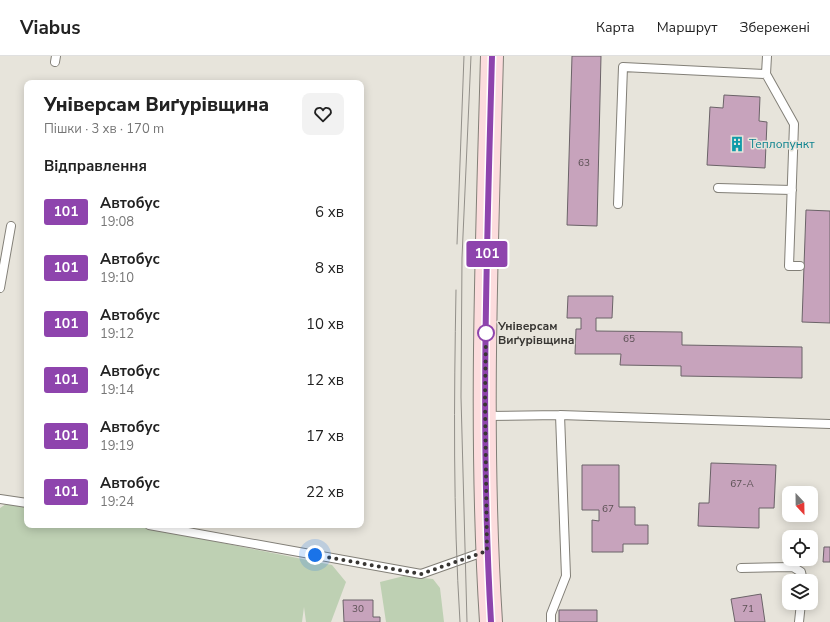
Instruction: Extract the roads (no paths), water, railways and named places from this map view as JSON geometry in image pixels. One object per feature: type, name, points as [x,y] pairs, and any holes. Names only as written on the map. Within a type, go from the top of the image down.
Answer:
[{"type":"street","points":[[491,622],[487,551],[485,416],[486,267],[492,56]]},
{"type":"lane","points":[[767,56],[766,74],[794,124],[789,266],[800,266]]},
{"type":"lane","points":[[618,204],[623,67],[766,74]]},
{"type":"lane","points":[[718,188],[792,190]]},
{"type":"lane","points":[[0,288],[11,226]]},
{"type":"lane","points":[[485,416],[560,416],[830,424]]},
{"type":"lane","points":[[551,622],[551,614],[566,576],[560,416]]},
{"type":"lane","points":[[0,499],[24,503]]},
{"type":"lane","points":[[166,528],[421,574],[487,551]]},
{"type":"lane","points":[[741,568],[792,567],[801,572],[801,574]]},
{"type":"lane","points":[[799,622],[800,610]]},
{"type":"tram line","points":[[457,244],[464,56]]},
{"type":"tram line","points":[[467,622],[461,397],[462,258],[471,56]]},
{"type":"tram line","points":[[456,290],[455,456],[456,539],[460,622]]},
{"type":"place","name":"Теплопункт","points":[[737,144]]},
{"type":"place","name":"Універсам Виґурівщина","points":[[486,333]]}]
